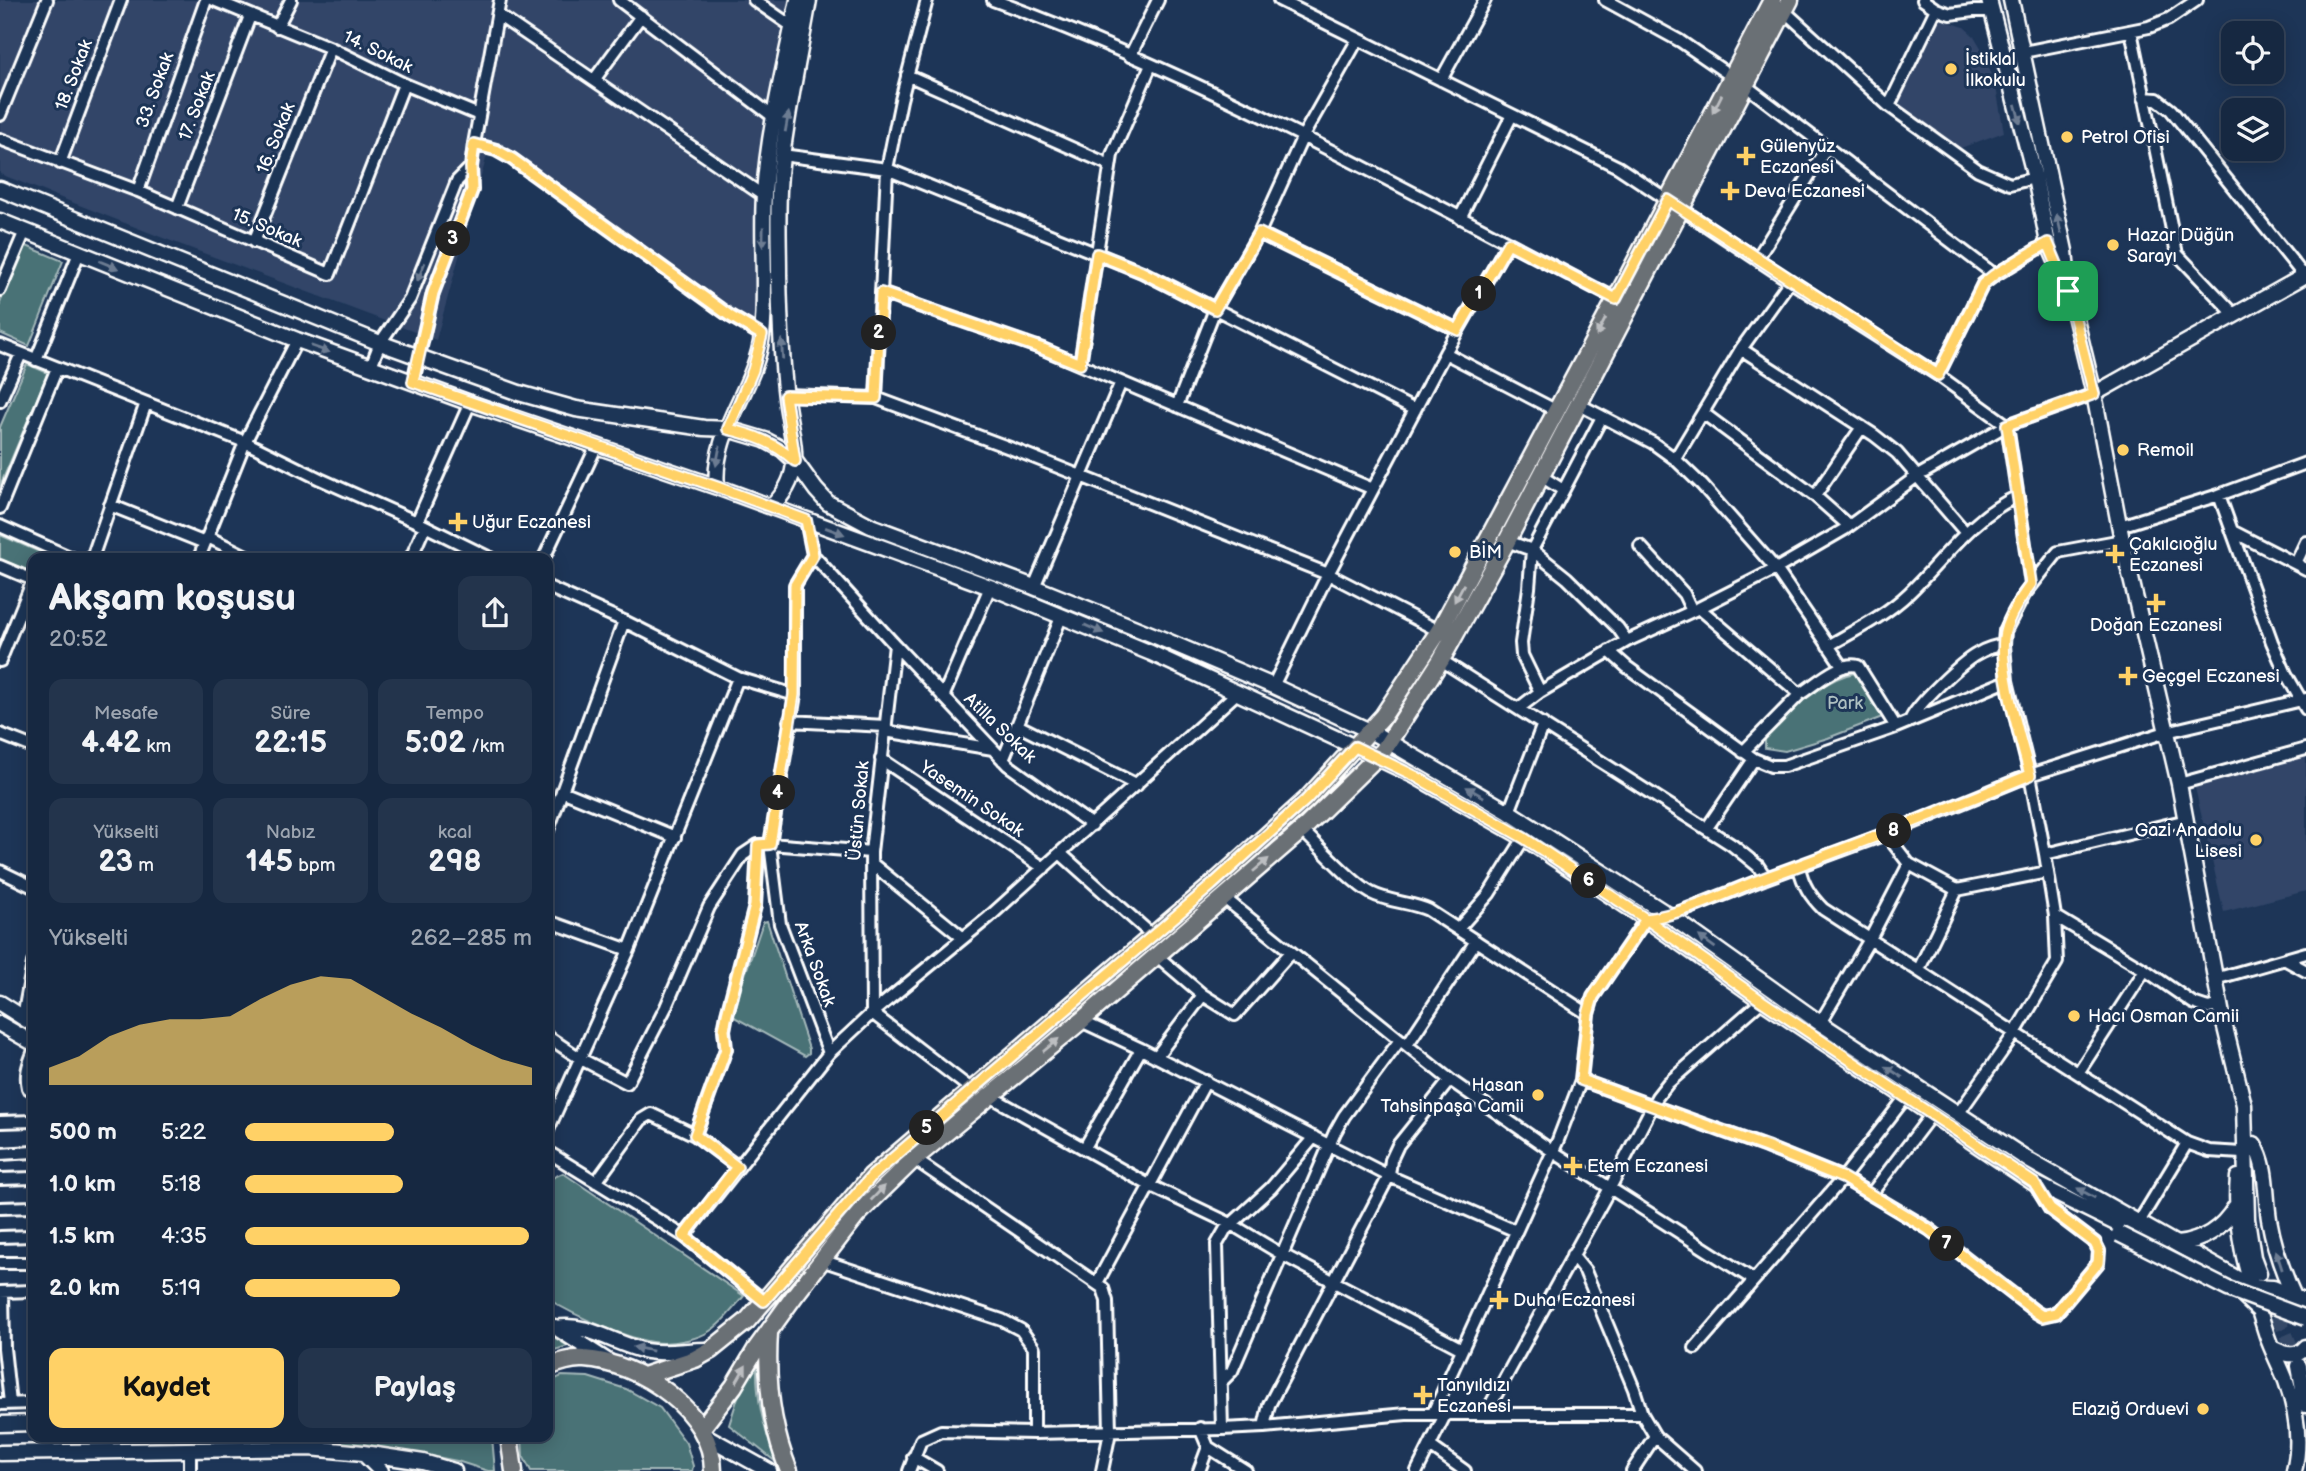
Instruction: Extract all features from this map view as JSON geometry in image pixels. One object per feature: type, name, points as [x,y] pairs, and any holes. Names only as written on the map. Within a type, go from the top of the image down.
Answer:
[{"type":"main road","points":[[717,487],[716,457],[753,370],[762,335],[764,195],[775,118],[798,0]]},
{"type":"main road","points":[[771,507],[786,490],[793,476],[795,461],[785,396],[778,202],[782,155],[809,0]]},
{"type":"main road","points":[[713,1471],[703,1433],[769,1330],[858,1215],[914,1159],[1081,1021],[1302,830],[1378,758],[1441,660],[1541,476],[1675,205],[1731,76],[1773,0]]},
{"type":"main road","points":[[2011,0],[2065,251],[2068,291]]},
{"type":"main road","points":[[643,1377],[695,1359],[711,1350],[747,1321],[872,1176],[1153,936],[1306,800],[1370,731],[1403,688],[1438,631],[1616,299],[1746,86],[1787,6]]},
{"type":"main road","points":[[1990,6],[2035,178],[2048,243],[2068,291],[2094,394],[2121,533],[2187,820],[2220,1006],[2245,1114],[2256,1223],[2271,1283]]},
{"type":"main road","points":[[0,189],[380,343],[519,393],[563,406],[641,419],[728,429],[765,440],[782,449],[795,461],[816,490],[841,511],[871,526],[1034,587],[1272,686],[1370,731],[1509,812],[1670,916],[1820,1023],[2030,1161],[2252,1287],[2273,1288],[2300,1300]]},
{"type":"main road","points":[[0,221],[297,340],[470,403],[717,487],[990,587],[1062,615],[1238,692],[1355,747],[1415,776],[1524,838],[2071,1209],[2228,1289],[2306,1320]]},
{"type":"main road","points":[[2094,394],[2305,275]]},
{"type":"main road","points":[[0,1003],[28,1021]]},
{"type":"main road","points":[[0,1024],[28,1040]]},
{"type":"main road","points":[[2247,1147],[2239,1164],[2235,1207],[2252,1287],[2272,1348],[2287,1382],[2293,1408],[2298,1446],[2294,1471]]},
{"type":"main road","points":[[2247,1147],[2248,1230],[2259,1273]]},
{"type":"main road","points":[[2247,1147],[2262,1160],[2273,1241],[2279,1262],[2300,1300],[2306,1320]]},
{"type":"main road","points":[[2034,1183],[2223,1278],[2260,1311]]},
{"type":"main road","points":[[2177,1244],[2198,1240],[2214,1231],[2235,1207]]},
{"type":"main road","points":[[553,1326],[578,1328],[646,1351],[711,1350]]},
{"type":"main road","points":[[553,1327],[613,1365]]},
{"type":"main road","points":[[769,1330],[767,1371],[772,1411],[789,1471]]},
{"type":"main road","points":[[2272,1348],[2287,1355],[2301,1352],[2306,1347]]},
{"type":"main road","points":[[553,1365],[566,1360],[585,1359],[613,1365],[643,1377],[671,1394],[703,1433],[769,1471]]},
{"type":"main road","points":[[2299,1366],[2306,1405]]},
{"type":"main road","points":[[0,1424],[28,1423]]},
{"type":"main road","points":[[510,1442],[514,1471]]},
{"type":"main road","points":[[0,1453],[310,1448],[423,1462],[454,1471]]},
{"type":"main road","points":[[2302,1471],[2306,1448]]},
{"type":"main road","points":[[363,1453],[381,1471]]},
{"type":"street","points":[[0,115],[47,0]]},
{"type":"street","name":"18. Sokak","points":[[60,163],[121,0]]},
{"type":"street","name":"33. Sokak","points":[[138,191],[206,0]]},
{"type":"street","name":"14. Sokak","points":[[214,0],[331,48],[404,84],[480,115]]},
{"type":"street","points":[[277,27],[291,0]]},
{"type":"street","points":[[413,382],[433,293],[472,190],[474,144],[500,0]]},
{"type":"street","points":[[619,0],[775,118]]},
{"type":"street","points":[[754,0],[793,27]]},
{"type":"street","points":[[876,398],[887,169],[907,75],[927,0]]},
{"type":"street","points":[[993,0],[1064,26],[1303,136],[1616,299]]},
{"type":"street","points":[[1130,56],[1158,0]]},
{"type":"street","points":[[1279,0],[1297,4],[1358,39],[1618,167],[1938,375],[2007,425],[2031,584]]},
{"type":"street","points":[[1441,80],[1485,0]]},
{"type":"street","points":[[1605,0],[1679,41],[1731,76]]},
{"type":"street","points":[[1773,0],[1787,6],[1889,106],[1978,170],[2010,184],[2035,178]]},
{"type":"street","points":[[1923,0],[1950,14],[1990,6]]},
{"type":"street","points":[[2023,52],[2131,31],[2169,19],[2197,0]]},
{"type":"street","points":[[1889,106],[1936,9]]},
{"type":"street","points":[[498,15],[764,195]]},
{"type":"street","name":"17. Sokak","points":[[177,208],[250,16]]},
{"type":"street","points":[[594,80],[641,16]]},
{"type":"street","points":[[2131,31],[2178,254],[2235,315]]},
{"type":"street","points":[[1177,406],[1215,309],[1259,233],[1303,136],[1358,39]]},
{"type":"street","name":"16. Sokak","points":[[254,242],[331,48]]},
{"type":"street","points":[[1080,364],[1112,155],[1151,65]]},
{"type":"street","points":[[907,75],[1110,165]]},
{"type":"street","name":"15. Sokak","points":[[0,139],[138,191],[330,274],[404,84]]},
{"type":"street","points":[[1746,86],[1994,275]]},
{"type":"street","points":[[2144,98],[2157,99],[2171,110],[2305,275]]},
{"type":"street","points":[[1460,218],[1512,115]]},
{"type":"street","points":[[474,144],[496,150],[512,159],[730,316],[762,335]]},
{"type":"street","points":[[1757,259],[1826,147]]},
{"type":"street","points":[[782,155],[887,169],[1142,272],[1415,410]]},
{"type":"street","points":[[371,366],[380,343],[410,299],[457,181],[471,167]]},
{"type":"street","points":[[0,290],[25,231]]},
{"type":"street","points":[[1259,233],[1458,330]]},
{"type":"street","points":[[1272,686],[1445,353],[1508,243]]},
{"type":"street","points":[[1938,375],[1983,284],[2048,243]]},
{"type":"street","points":[[36,360],[79,253]]},
{"type":"street","points":[[1675,459],[1741,349],[1790,281]]},
{"type":"street","points":[[881,293],[1043,349],[1373,489]]},
{"type":"street","points":[[201,553],[245,442],[297,340]]},
{"type":"street","points":[[0,345],[245,442],[421,524],[469,553]]},
{"type":"street","points":[[1741,349],[1862,427],[1897,453],[1966,533]]},
{"type":"street","points":[[1445,353],[1557,411]]},
{"type":"street","points":[[0,401],[21,354]]},
{"type":"street","points":[[0,508],[57,368]]},
{"type":"street","points":[[1034,587],[1121,382]]},
{"type":"street","points":[[1519,708],[1540,692],[1627,641],[1776,569],[1849,526],[1916,477],[2007,425],[2094,394]]},
{"type":"street","points":[[785,396],[876,398],[1328,574],[1438,631]]},
{"type":"street","points":[[94,553],[146,403]]},
{"type":"street","points":[[412,553],[421,524],[470,403]]},
{"type":"street","points":[[1578,404],[1653,443],[1675,459],[1702,485],[1776,569],[1843,667]]},
{"type":"street","points":[[1703,413],[1815,496],[1849,526]]},
{"type":"street","points":[[1540,692],[1522,655],[1521,643],[1530,588],[1532,550],[1602,416]]},
{"type":"street","points":[[1815,496],[1862,427]]},
{"type":"street","points":[[546,553],[597,445]]},
{"type":"street","points":[[1958,1114],[2015,1033],[2057,962],[2055,916],[2045,854],[2030,775],[2007,681],[2004,645],[2005,631],[2011,616],[2031,584],[2058,552],[2121,533],[2306,463]]},
{"type":"street","points":[[1541,476],[1563,490]]},
{"type":"street","points":[[2219,495],[2272,642],[2306,709]]},
{"type":"street","points":[[1828,646],[1899,602],[1966,533],[1992,511],[2018,496]]},
{"type":"street","points":[[110,505],[238,553]]},
{"type":"street","points":[[806,520],[813,555],[895,645]]},
{"type":"street","points":[[0,526],[61,553]]},
{"type":"street","points":[[2232,531],[2301,566],[2306,542]]},
{"type":"street","points":[[1507,541],[1532,550],[1588,599],[1618,628],[1627,641]]},
{"type":"street","points":[[1640,545],[1695,609],[1800,694]]},
{"type":"street","name":"Arka Sokak","points":[[813,555],[795,585],[794,695],[764,844],[780,924],[829,1053]]},
{"type":"street","points":[[0,565],[28,578]]},
{"type":"street","points":[[943,697],[990,587]]},
{"type":"street","points":[[553,589],[738,678],[794,695]]},
{"type":"street","points":[[0,662],[28,592]]},
{"type":"street","points":[[1003,760],[1062,615]]},
{"type":"street","points":[[553,816],[624,621]]},
{"type":"street","name":"Atilla Sokak","points":[[895,645],[1003,760],[1092,825]]},
{"type":"street","name":"Üstün Sokak","points":[[872,1013],[872,858],[895,645]]},
{"type":"street","points":[[1910,721],[1914,711],[1966,661],[1982,651],[2004,645]]},
{"type":"street","points":[[1609,651],[1743,752],[1772,766],[1784,766],[1896,727],[2007,681]]},
{"type":"street","points":[[1441,660],[1706,828],[1747,856],[1766,877]]},
{"type":"street","points":[[1743,752],[1800,694],[1843,667],[1854,664],[1858,666],[1896,727]]},
{"type":"street","points":[[553,1119],[629,950],[738,678]]},
{"type":"street","points":[[684,1236],[829,1053],[872,1013],[989,917],[1238,692]]},
{"type":"street","points":[[1433,1413],[1552,1152],[1581,1080],[1588,1014],[1593,997],[1646,919],[1670,916],[1766,877],[1886,834],[2030,775],[2166,732],[2303,699]]},
{"type":"street","points":[[789,721],[885,729],[993,749]]},
{"type":"street","points":[[1509,812],[1543,724]]},
{"type":"street","points":[[1017,725],[1137,785]]},
{"type":"street","points":[[0,734],[28,745]]},
{"type":"street","points":[[2179,784],[2306,749]]},
{"type":"street","name":"Yasemin Sokak","points":[[881,759],[1044,868]]},
{"type":"street","points":[[1706,828],[1754,759]]},
{"type":"street","points":[[562,791],[675,838]]},
{"type":"street","points":[[2045,854],[2187,820]]},
{"type":"street","points":[[1302,830],[1364,888],[1384,898],[1413,903],[1428,910],[1588,1014]]},
{"type":"street","points":[[1886,834],[1909,864],[1957,890],[2048,873]]},
{"type":"street","points":[[1458,929],[1489,894],[1524,838]]},
{"type":"street","points":[[695,1135],[726,1049],[724,1030],[755,906],[764,844]]},
{"type":"street","points":[[553,1040],[581,1059],[627,1083],[666,1007],[709,907],[743,855],[764,844],[872,858],[962,937]]},
{"type":"street","points":[[1060,853],[1153,936]]},
{"type":"street","points":[[1820,1023],[1870,939],[1909,864]]},
{"type":"street","points":[[1799,867],[1803,884],[1823,909],[2187,1143],[2209,1151],[2247,1147]]},
{"type":"street","points":[[0,871],[28,885]]},
{"type":"street","points":[[1919,969],[1957,890]]},
{"type":"street","points":[[1223,897],[1450,1080],[1552,1152],[1754,1280]]},
{"type":"street","points":[[2055,916],[2202,1006],[2220,1006]]},
{"type":"street","points":[[553,923],[629,950]]},
{"type":"street","points":[[1221,1382],[1232,1371],[1344,1116],[1403,1043],[1476,941]]},
{"type":"street","points":[[1156,955],[1203,995],[1235,1015],[1291,953]]},
{"type":"street","points":[[2215,979],[2306,953]]},
{"type":"street","points":[[2286,960],[2306,971]]},
{"type":"street","points":[[2078,1073],[2145,970]]},
{"type":"street","points":[[1156,1057],[1203,995]]},
{"type":"street","points":[[1486,1413],[1652,1107],[1668,1083],[1762,1001]]},
{"type":"street","points":[[872,1013],[971,1089]]},
{"type":"street","points":[[1081,1021],[1389,1175],[1516,1231]]},
{"type":"street","points":[[1084,1149],[1141,1049]]},
{"type":"street","points":[[28,1064],[28,1088]]},
{"type":"street","points":[[1264,1427],[1269,1405],[1389,1175],[1391,1160],[1398,1145],[1450,1080]]},
{"type":"street","points":[[1581,1080],[1843,1178],[1928,1229],[2036,1312],[2049,1316],[2056,1313],[2098,1263],[2099,1251],[2095,1243],[2050,1209],[2034,1183]]},
{"type":"street","points":[[1097,1283],[1206,1082]]},
{"type":"street","points":[[990,1096],[1149,1185],[1231,1224],[1283,1255],[1462,1349]]},
{"type":"street","points":[[1695,1348],[1843,1178],[1905,1098]]},
{"type":"street","points":[[596,1182],[647,1115],[654,1115],[695,1135],[737,1167]]},
{"type":"street","points":[[1871,1194],[1931,1115]]},
{"type":"street","points":[[0,1122],[28,1121]]},
{"type":"street","points":[[1222,1429],[1216,1255],[1220,1238],[1231,1224],[1271,1188],[1314,1137]]},
{"type":"street","points":[[2139,1222],[2187,1143]]},
{"type":"street","points":[[0,1154],[28,1152]]},
{"type":"street","points":[[553,1156],[684,1236],[764,1301]]},
{"type":"street","points":[[914,1159],[1103,1289],[1107,1301],[1110,1432],[1102,1471]]},
{"type":"street","points":[[0,1179],[28,1178]]},
{"type":"street","points":[[0,1208],[28,1207]]},
{"type":"street","points":[[0,1237],[28,1236]]},
{"type":"street","points":[[1572,1255],[1585,1271],[1642,1414],[1655,1436],[1695,1471]]},
{"type":"street","points":[[824,1261],[1002,1320],[1021,1330],[1034,1348],[1034,1433]]},
{"type":"street","points":[[0,1263],[28,1263]]},
{"type":"street","points":[[28,1292],[2,1292],[2,1319],[5,1404],[28,1403]]},
{"type":"street","points":[[909,1471],[921,1440],[941,1431],[1034,1433],[1222,1429],[1433,1413],[1642,1414]]},
{"type":"street","points":[[1417,1471],[1446,1413]]},
{"type":"street","points":[[1200,1428],[1208,1447],[1246,1471]]},
{"type":"street","points":[[1632,1471],[1655,1436]]},
{"type":"street","points":[[1430,1446],[1465,1471]]},
{"type":"street","points":[[1199,1471],[1208,1447]]},
{"type":"street","points":[[190,1450],[190,1471]]},
{"type":"street","points":[[913,1457],[937,1471]]},
{"type":"shaded area","points":[[0,0],[804,0],[769,186],[764,333],[491,141],[436,340],[0,174]]},
{"type":"shaded area","name":"İstiklal İlkokulu","points":[[1938,18],[1964,27],[1974,36],[1983,51],[1996,87],[2004,132],[1958,149],[1899,103],[1934,20]]},
{"type":"shaded area","name":"Gazi Anadolu Lisesi","points":[[2306,757],[2306,891],[2224,912],[2195,788]]},
{"type":"green space","points":[[24,245],[63,261],[29,346],[0,333],[0,303]]},
{"type":"green space","points":[[27,364],[48,373],[0,486],[0,427]]},
{"type":"green space","points":[[0,535],[42,553],[28,553],[28,571],[0,559]]},
{"type":"green space","name":"Park","points":[[1859,672],[1885,716],[1785,751],[1765,748],[1765,737],[1808,697],[1831,681]]},
{"type":"green space","points":[[767,921],[809,1049],[805,1056],[736,1018],[732,1013],[763,922]]},
{"type":"green space","points":[[563,1173],[744,1296],[710,1331],[687,1340],[663,1343],[636,1338],[604,1327],[553,1302],[553,1178]]},
{"type":"green space","points":[[553,1337],[568,1346],[553,1350]]},
{"type":"green space","points":[[757,1361],[761,1412],[776,1462],[729,1425],[738,1397]]},
{"type":"green space","points":[[562,1376],[588,1377],[626,1389],[660,1408],[686,1443],[692,1471],[531,1471],[523,1456],[522,1442],[553,1442],[553,1380]]},
{"type":"green space","points":[[320,1442],[492,1442],[495,1471],[411,1452]]},
{"type":"tunnel","points":[[2261,1277],[2299,1365]]},
{"type":"place","name":"İstiklal İlkokulu","points":[[1951,69]]},
{"type":"place","name":"Petrol Ofisi","points":[[2067,137]]},
{"type":"place","name":"Gülenyüz Eczanesi","points":[[1746,156]]},
{"type":"place","name":"Deva Eczanesi","points":[[1730,191]]},
{"type":"place","name":"Hazar Düğün Sarayı","points":[[2113,245]]},
{"type":"place","name":"Remoil","points":[[2123,450]]},
{"type":"place","name":"Uğur Eczanesi","points":[[458,522]]},
{"type":"place","name":"BİM","points":[[1455,552]]},
{"type":"place","name":"Çakılcıoğlu Eczanesi","points":[[2115,554]]},
{"type":"place","name":"Doğan Eczanesi","points":[[2156,603]]},
{"type":"place","name":"Geçgel Eczanesi","points":[[2128,676]]},
{"type":"place","name":"Gazi Anadolu Lisesi","points":[[2256,840]]},
{"type":"place","name":"Hacı Osman Camii","points":[[2074,1016]]},
{"type":"place","name":"Hasan Tahsinpaşa Camii","points":[[1538,1095]]},
{"type":"place","name":"Etem Eczanesi","points":[[1573,1166]]},
{"type":"place","name":"Duha Eczanesi","points":[[1499,1300]]},
{"type":"place","name":"Tanyıldızı Eczanesi","points":[[1423,1395]]},
{"type":"place","name":"Elazığ Orduevi","points":[[2203,1409]]},
{"type":"route","points":[[2068,291],[2048,243],[1994,275],[1983,284],[1938,375],[1668,200],[1616,299],[1508,243],[1458,330],[1259,233],[1215,309],[1142,272],[1097,254],[1080,364],[881,293],[876,398],[785,396],[795,461],[782,449],[765,440],[728,429],[753,370],[762,335],[730,316],[512,159],[496,150],[474,144],[472,190],[433,293],[413,382],[806,520],[813,555],[795,585],[794,695],[770,844],[758,845],[755,906],[727,1014],[724,1030],[726,1049],[695,1135],[737,1167],[684,1236],[764,1301],[853,1196],[890,1159],[1212,885],[1306,800],[1355,747],[1415,776],[1524,838],[1646,919],[1905,1098],[2034,1183],[2050,1209],[2095,1243],[2099,1251],[2098,1263],[2056,1313],[2042,1316],[1928,1229],[1843,1178],[1581,1080],[1588,1014],[1593,997],[1646,919],[1670,916],[1766,877],[1886,834],[2030,775],[2007,681],[2004,645],[2005,631],[2011,616],[2031,584],[2007,425],[2094,394],[2068,291]]}]
